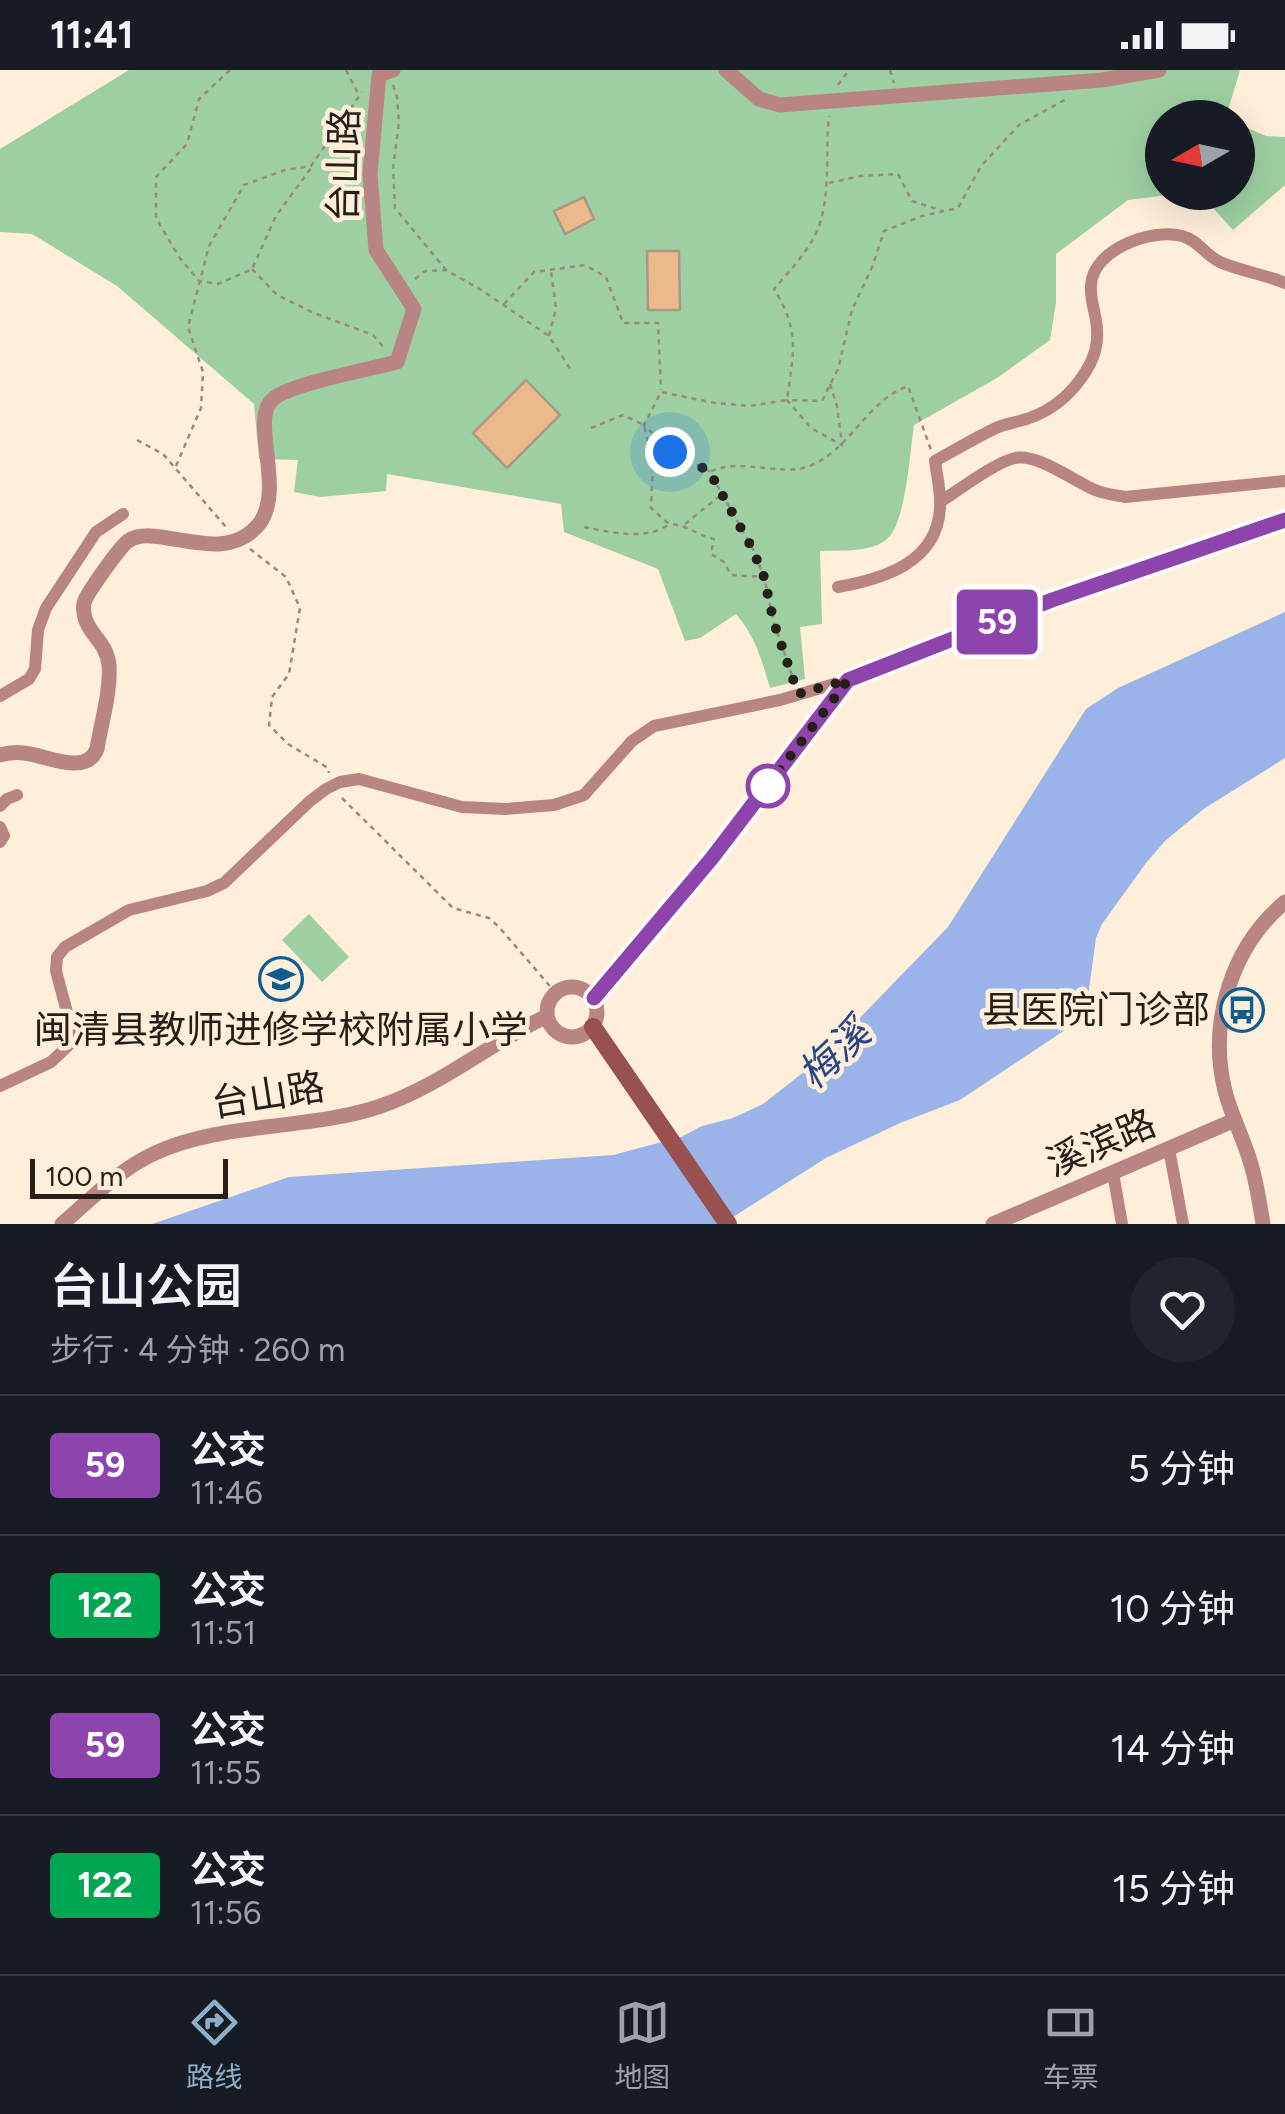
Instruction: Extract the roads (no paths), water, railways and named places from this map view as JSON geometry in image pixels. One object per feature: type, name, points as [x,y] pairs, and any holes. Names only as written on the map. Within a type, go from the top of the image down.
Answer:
[{"type":"main road","points":[[590,1030],[717,1224]]},
{"type":"main road","points":[[641,1106],[728,1224]]},
{"type":"street","points":[[726,70],[759,100],[780,105],[1102,80],[1160,70]]},
{"type":"street","name":"台山路","points":[[0,755],[28,753],[72,762],[94,757],[109,675],[106,650],[86,624],[84,601],[126,542],[137,536],[149,536],[203,545],[236,539],[250,532],[268,508],[270,493],[263,416],[266,406],[274,397],[297,388],[397,362],[414,309],[376,250],[370,174],[387,72]]},
{"type":"street","points":[[838,587],[870,581],[918,558],[938,524],[940,502],[935,461],[999,426],[1045,412],[1078,382],[1096,351],[1091,280],[1100,264],[1121,246],[1152,236],[1173,234],[1191,238],[1216,260],[1285,284]]},
{"type":"street","points":[[940,502],[1003,463],[1020,457],[1040,462],[1109,495],[1285,481]]},
{"type":"street","points":[[0,696],[29,679],[35,670],[38,630],[46,608],[96,532],[123,514]]},
{"type":"street","points":[[0,1086],[51,1062],[68,1045],[71,1028],[56,971],[58,957],[65,948],[129,910],[198,894],[224,883],[332,785],[359,779],[449,805],[475,808],[554,806],[584,795],[632,741],[654,726],[762,704],[876,671],[1032,608],[1285,520]]},
{"type":"street","points":[[594,998],[712,858],[848,680]]},
{"type":"street","points":[[0,806],[18,795]]},
{"type":"street","points":[[0,827],[4,836],[0,842]]},
{"type":"street","points":[[1263,1224],[1248,1152],[1224,1088],[1219,1049],[1223,1007],[1232,978],[1252,938],[1285,902]]},
{"type":"street","points":[[578,987],[594,998],[598,1011],[590,1030],[562,1036],[550,1024],[547,1016],[555,992],[578,987]]},
{"type":"street","name":"台山路","points":[[62,1224],[112,1180],[153,1154],[196,1140],[379,1107],[414,1092],[547,1016]]},
{"type":"street","name":"溪滨路","points":[[992,1224],[1235,1120]]},
{"type":"street","points":[[1170,1149],[1182,1224]]},
{"type":"street","points":[[1113,1174],[1122,1224]]},
{"type":"water","name":"梅溪","points":[[1285,612],[1285,758],[1205,808],[1165,841],[1146,863],[1102,924],[1096,938],[1088,996],[1074,1024],[960,1100],[826,1158],[722,1224],[152,1224],[289,1177],[613,1155],[681,1137],[763,1104],[818,1061],[948,927],[1086,709],[1118,688]]},
{"type":"place","name":"闽清县教师进修学校附属小学","points":[[281,979]]},
{"type":"place","name":"县医院门诊部","points":[[1242,1010]]}]
